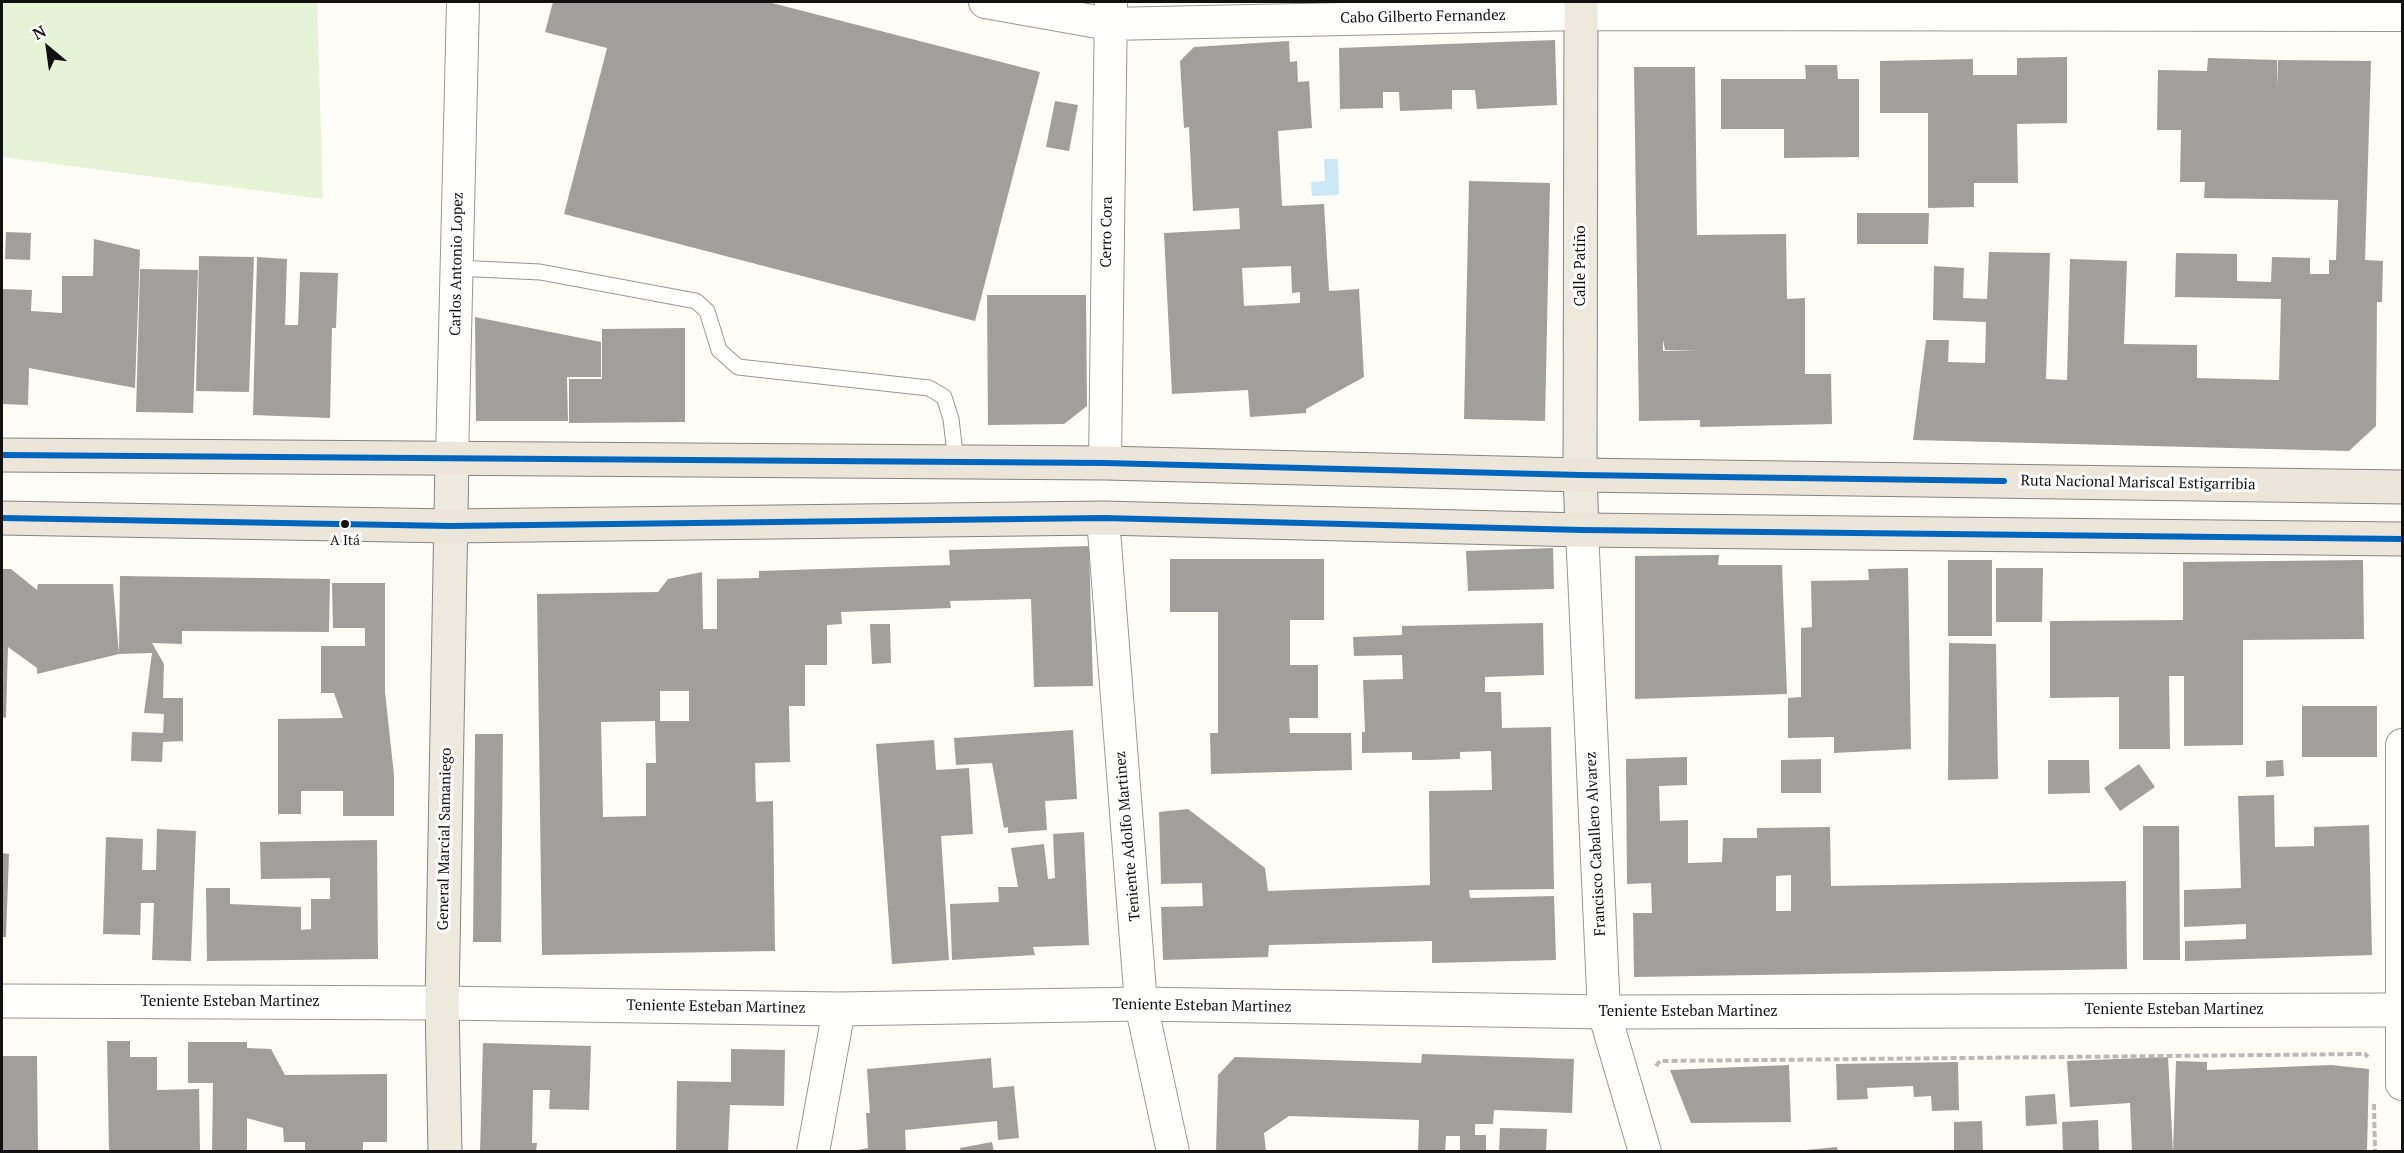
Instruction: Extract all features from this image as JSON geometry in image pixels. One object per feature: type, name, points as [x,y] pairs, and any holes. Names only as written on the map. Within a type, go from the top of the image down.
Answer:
[{"type":"highway","name":"Ruta Nacional Mariscal Estigarribia","points":[[2,455],[1105,463],[1580,475],[2403,487]]},
{"type":"highway","points":[[2,518],[450,526],[1103,518],[1582,530],[2403,539]]},
{"type":"main road","name":"Calle Patiño","points":[[1581,8],[1580,475],[1582,530]]},
{"type":"main road","name":"Carlos Antonio Lopez","points":[[450,526],[452,459]]},
{"type":"main road","name":"General Marcial Samaniego","points":[[445,1152],[442,1003],[450,526]]},
{"type":"street","name":"Carlos Antonio Lopez","points":[[452,459],[463,2]]},
{"type":"street","name":"Cabo Gilberto Fernandez","points":[[985,2],[1110,13],[1581,8],[2403,15]]},
{"type":"street","name":"Cerro Cora","points":[[1105,463],[1110,13]]},
{"type":"street","name":"Teniente Adolfo Martinez","points":[[1103,518],[1141,1004],[1173,1152]]},
{"type":"street","name":"Francisco Caballero Alvarez","points":[[1582,530],[1604,1012],[1646,1152]]},
{"type":"street","points":[[2403,745],[2403,1084]]},
{"type":"street","name":"Teniente Esteban Martinez","points":[[2,1001],[442,1003],[839,1009],[1141,1004],[1604,1012],[2402,1010]]},
{"type":"street","points":[[813,1152],[839,1009]]},
{"type":"lane","points":[[456,268],[540,272],[696,301],[707,311],[719,350],[738,367],[929,388],[944,397],[951,418],[956,462]]},
{"type":"path","points":[[1656,1066],[1660,1060],[2365,1054]]},
{"type":"green space","points":[[2,2],[317,2],[323,199],[2,157]]},
{"type":"water","points":[[1324,159],[1338,159],[1339,195],[1312,196],[1311,182],[1325,181]]},
{"type":"building","points":[[553,2],[768,2],[1040,72],[975,321],[564,214],[607,48],[545,32]]},
{"type":"building","points":[[1555,40],[1557,105],[1477,109],[1475,90],[1452,90],[1452,109],[1400,111],[1399,92],[1383,92],[1383,108],[1340,109],[1339,48]]},
{"type":"building","points":[[1289,41],[1290,62],[1297,61],[1298,82],[1309,81],[1312,128],[1278,131],[1282,206],[1324,204],[1329,291],[1359,289],[1364,377],[1306,409],[1306,413],[1250,417],[1248,390],[1172,394],[1164,233],[1240,229],[1239,208],[1193,211],[1189,127],[1184,128],[1180,61],[1194,47]],"holes":[[[1291,266],[1292,293],[1300,292],[1300,303],[1244,306],[1242,268]]]},
{"type":"building","points":[[2067,57],[2067,123],[2017,124],[2018,183],[1974,183],[1974,207],[1928,208],[1928,113],[1880,113],[1880,61],[1973,59],[1973,75],[2017,75],[2017,58]]},
{"type":"building","points":[[2208,58],[2277,60],[2277,88],[2278,60],[2371,61],[2365,260],[2383,261],[2382,302],[2377,302],[2376,426],[2349,451],[1913,440],[1926,340],[1949,340],[1948,362],[1985,363],[1986,322],[1933,320],[1934,266],[1964,268],[1963,298],[1987,299],[1989,252],[2050,253],[2046,379],[2067,380],[2070,259],[2127,261],[2124,344],[2197,345],[2197,378],[2279,380],[2281,299],[2175,297],[2176,253],[2237,254],[2237,281],[2271,282],[2272,257],[2310,258],[2310,274],[2329,274],[2329,260],[2336,260],[2338,200],[2204,198],[2205,182],[2180,182],[2181,130],[2157,130],[2158,70],[2207,71]]},
{"type":"building","points":[[1805,65],[1837,65],[1838,79],[1859,79],[1859,157],[1784,158],[1784,129],[1721,129],[1721,79],[1806,79]]},
{"type":"building","points":[[1634,67],[1695,67],[1697,235],[1786,234],[1787,299],[1805,298],[1805,374],[1831,374],[1832,424],[1700,427],[1700,420],[1639,421]],"holes":[[[1663,340],[1665,350],[1699,350],[1663,351]]]},
{"type":"building","points":[[1055,101],[1078,105],[1069,151],[1046,147]]},
{"type":"building","points":[[1469,181],[1550,183],[1545,421],[1464,419]]},
{"type":"building","points":[[1857,213],[1929,213],[1928,244],[1857,244]]},
{"type":"building","points":[[6,232],[31,233],[30,260],[5,259]]},
{"type":"building","points":[[94,239],[140,250],[135,388],[29,368],[28,405],[2,404],[2,289],[32,290],[31,311],[62,313],[62,276],[93,276]]},
{"type":"building","points":[[199,256],[254,257],[249,392],[196,391]]},
{"type":"building","points":[[257,257],[287,259],[285,325],[298,325],[300,272],[338,273],[336,328],[332,328],[330,418],[253,415]]},
{"type":"building","points":[[140,269],[198,270],[193,413],[136,412]]},
{"type":"building","points":[[987,295],[1086,295],[1087,406],[1064,424],[988,425]]},
{"type":"building","points":[[475,317],[601,342],[601,377],[567,377],[568,421],[476,421]]},
{"type":"building","points":[[685,328],[685,422],[569,423],[569,379],[602,379],[602,329]]},
{"type":"building","points":[[1089,546],[1093,686],[1034,687],[1031,599],[950,601],[951,608],[841,612],[842,624],[827,625],[827,665],[805,665],[805,706],[789,706],[790,762],[755,763],[756,802],[773,801],[775,951],[542,955],[537,594],[658,592],[668,579],[702,572],[703,629],[717,629],[717,579],[759,578],[759,571],[950,565],[949,550]],"holes":[[[660,691],[689,691],[689,721],[660,721]],[[655,721],[656,763],[646,763],[646,816],[603,817],[601,722]]]},
{"type":"building","points":[[1553,548],[1554,589],[1468,591],[1466,551]]},
{"type":"building","points":[[1719,555],[1718,565],[1782,565],[1787,694],[1635,699],[1635,556]]},
{"type":"building","points":[[1170,559],[1324,559],[1324,620],[1290,620],[1290,665],[1318,665],[1318,718],[1289,718],[1290,733],[1351,733],[1352,770],[1211,774],[1210,733],[1218,733],[1218,612],[1170,612]]},
{"type":"building","points":[[1948,560],[1992,560],[1992,636],[1948,636]]},
{"type":"building","points":[[2363,560],[2364,639],[2243,640],[2243,745],[2184,746],[2184,676],[2169,676],[2170,749],[2119,749],[2119,697],[2050,698],[2050,621],[2183,620],[2183,562]]},
{"type":"building","points":[[1908,568],[1911,749],[1834,753],[1834,737],[1788,738],[1788,698],[1801,697],[1801,628],[1812,627],[1811,581],[1869,580],[1868,569]]},
{"type":"building","points":[[1996,568],[2043,568],[2042,622],[1996,622]]},
{"type":"building","points":[[2,569],[11,569],[37,590],[38,584],[113,584],[119,654],[37,674],[37,668],[8,647],[6,718],[2,717]]},
{"type":"building","points":[[120,576],[330,579],[329,632],[182,631],[182,644],[152,643],[164,664],[163,698],[183,698],[183,741],[163,742],[162,762],[131,761],[132,732],[163,733],[164,714],[144,713],[152,653],[119,654]]},
{"type":"building","points":[[332,583],[385,583],[385,692],[394,775],[394,816],[343,816],[343,791],[301,791],[301,814],[278,814],[278,719],[343,718],[334,693],[321,693],[321,646],[365,646],[365,628],[333,628]]},
{"type":"building","points":[[1543,623],[1544,675],[1485,677],[1485,692],[1501,692],[1502,728],[1551,727],[1554,889],[1469,890],[1470,898],[1554,896],[1556,960],[1432,963],[1432,941],[1269,945],[1268,957],[1163,960],[1161,907],[1203,906],[1202,883],[1161,884],[1159,812],[1188,809],[1265,868],[1268,891],[1430,885],[1429,791],[1492,790],[1491,751],[1460,752],[1460,759],[1428,760],[1412,760],[1412,752],[1362,753],[1362,732],[1365,732],[1363,680],[1403,679],[1402,655],[1354,656],[1353,637],[1402,635],[1402,626]]},
{"type":"building","points":[[870,624],[890,624],[891,663],[872,664]]},
{"type":"building","points":[[1949,643],[1996,644],[1998,779],[1948,780]]},
{"type":"building","points":[[2302,706],[2377,706],[2377,757],[2302,757]]},
{"type":"building","points":[[1073,730],[1077,799],[1045,801],[1047,830],[1008,833],[1008,827],[1004,828],[992,763],[956,765],[954,738]]},
{"type":"building","points":[[475,734],[503,734],[501,942],[473,942]]},
{"type":"building","points":[[934,740],[936,770],[969,768],[973,834],[941,836],[949,960],[892,964],[876,744]]},
{"type":"building","points":[[1687,757],[1687,785],[1659,786],[1660,821],[1688,820],[1688,863],[1722,862],[1723,838],[1757,838],[1757,828],[1830,827],[1831,886],[2126,881],[2127,969],[1634,977],[1633,913],[1652,913],[1651,883],[1627,884],[1626,759]],"holes":[[[1791,875],[1791,911],[1776,911],[1776,876]]]},
{"type":"building","points":[[1821,759],[1821,793],[1781,793],[1781,760]]},
{"type":"building","points":[[2048,760],[2089,760],[2090,793],[2048,794]]},
{"type":"building","points":[[2283,760],[2284,776],[2266,777],[2266,761]]},
{"type":"building","points":[[2139,764],[2155,787],[2120,811],[2104,788]]},
{"type":"building","points":[[2274,795],[2275,847],[2314,846],[2314,827],[2369,825],[2372,955],[2185,961],[2185,941],[2246,939],[2246,924],[2184,927],[2184,890],[2241,888],[2238,796]]},
{"type":"building","points":[[2143,826],[2179,826],[2180,960],[2143,960]]},
{"type":"building","points":[[157,829],[196,831],[191,961],[152,960],[154,903],[141,903],[140,935],[103,934],[106,837],[143,839],[142,870],[156,870]]},
{"type":"building","points":[[1084,832],[1089,945],[1033,947],[1035,955],[952,960],[950,904],[999,902],[998,887],[1018,887],[1011,848],[1044,844],[1048,879],[1055,878],[1053,834]]},
{"type":"building","points":[[377,840],[378,959],[207,961],[206,888],[230,888],[230,904],[301,907],[301,930],[311,929],[311,899],[330,899],[330,878],[261,879],[260,842]]},
{"type":"building","points":[[2,853],[9,854],[6,937],[2,937]]},
{"type":"building","points":[[107,1041],[130,1041],[130,1057],[157,1057],[157,1090],[199,1089],[200,1151],[109,1152]]},
{"type":"building","points":[[188,1042],[247,1042],[247,1048],[271,1049],[285,1075],[387,1074],[387,1142],[363,1142],[363,1152],[305,1152],[305,1142],[284,1142],[283,1128],[247,1118],[247,1152],[212,1152],[213,1083],[188,1083]]},
{"type":"building","points":[[483,1043],[591,1046],[589,1110],[549,1109],[550,1090],[533,1090],[532,1143],[537,1143],[536,1152],[480,1152]]},
{"type":"building","points":[[731,1049],[785,1050],[784,1106],[730,1105],[728,1152],[676,1152],[677,1081],[731,1082]]},
{"type":"building","points":[[1422,1054],[1574,1059],[1572,1113],[1494,1110],[1493,1124],[1475,1124],[1475,1135],[1486,1135],[1486,1152],[1460,1152],[1460,1136],[1446,1136],[1445,1152],[1418,1152],[1419,1120],[1289,1116],[1264,1133],[1266,1152],[1216,1152],[1218,1075],[1235,1057],[1421,1063]]},
{"type":"building","points":[[2,1056],[37,1056],[38,1152],[2,1152]]},
{"type":"building","points":[[2168,1057],[2173,1152],[2132,1152],[2130,1103],[2070,1107],[2067,1061]]},
{"type":"building","points":[[991,1058],[993,1088],[1014,1086],[1019,1138],[998,1140],[997,1121],[905,1130],[906,1152],[847,1152],[868,1148],[866,1113],[870,1113],[867,1069]]},
{"type":"building","points":[[2176,1061],[2207,1062],[2207,1070],[2331,1065],[2369,1069],[2367,1152],[2173,1152]]},
{"type":"building","points":[[1958,1062],[1959,1110],[1932,1111],[1931,1096],[1914,1097],[1913,1086],[1867,1088],[1868,1099],[1837,1100],[1836,1064]]},
{"type":"building","points":[[1789,1065],[1791,1122],[1691,1123],[1670,1070]]},
{"type":"building","points":[[2055,1094],[2057,1124],[2026,1126],[2025,1096]]},
{"type":"building","points":[[2098,1120],[2099,1152],[2063,1152],[2062,1122]]},
{"type":"building","points":[[1982,1121],[1983,1152],[1954,1152],[1954,1122]]},
{"type":"building","points":[[1500,1128],[1547,1129],[1546,1152],[1499,1152]]},
{"type":"building","points":[[992,1142],[994,1152],[961,1152],[960,1148]]},
{"type":"building","points":[[1837,1147],[1838,1152],[1805,1152],[1805,1150]]},
{"type":"transit line","points":[[2,455],[1105,463],[1580,475],[2004,481]]},
{"type":"transit line","points":[[2,518],[450,526],[1103,518],[1582,530],[2402,539]]},
{"type":"place","name":"A Itá","points":[[345,524]]}]
